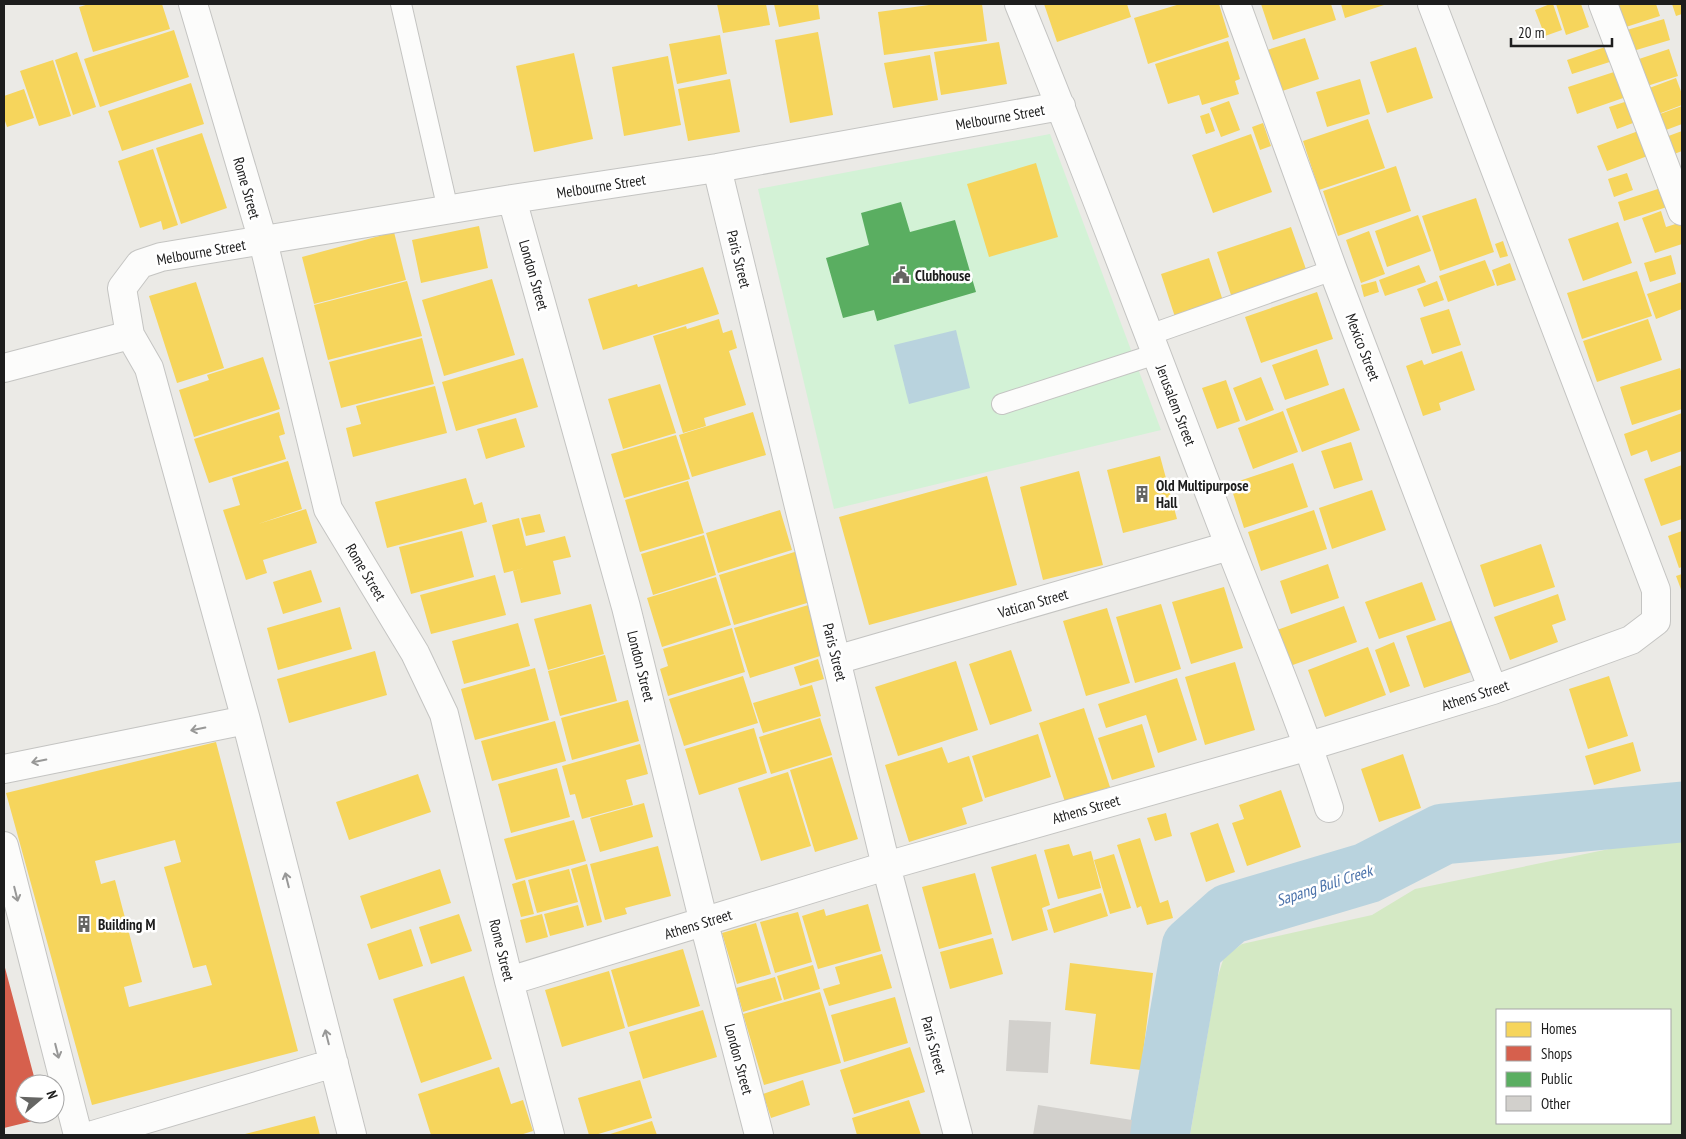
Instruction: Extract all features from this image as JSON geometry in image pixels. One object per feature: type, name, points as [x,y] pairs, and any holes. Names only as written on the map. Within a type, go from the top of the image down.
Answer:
[{"type":"street","name":"Rome Street","points":[[193,4],[263,241],[328,509],[415,653],[444,714],[509,981],[550,1135]]},
{"type":"street","name":"Jerusalem Street","points":[[1019,4],[1061,106],[1229,546],[1309,746],[1329,808]]},
{"type":"street","name":"Mexico Street","points":[[1236,4],[1333,270],[1492,690]]},
{"type":"street","name":"Athens Street","points":[[509,981],[886,866],[1309,746],[1492,690],[1631,640],[1656,621],[1656,590],[1432,4]]},
{"type":"street","points":[[1603,4],[1682,211]]},
{"type":"street","name":"Melbourne Street","points":[[130,335],[122,288],[140,264],[161,257],[512,199],[717,168],[1061,106]]},
{"type":"street","name":"Paris Street","points":[[717,168],[886,866],[958,1135]]},
{"type":"street","name":"London Street","points":[[512,199],[626,607],[759,1135]]},
{"type":"street","points":[[4,368],[130,335],[149,368],[246,720],[352,1135]]},
{"type":"street","name":"Vatican Street","points":[[836,660],[1229,546]]},
{"type":"street","points":[[4,768],[246,720]]},
{"type":"street","points":[[4,846],[78,1135]]},
{"type":"street","points":[[93,1135],[334,1063]]},
{"type":"lane","points":[[401,4],[448,210]]},
{"type":"lane","points":[[1002,404],[1153,345],[1333,270]]},
{"type":"green space","points":[[1050,134],[1161,430],[834,509],[758,189]]},
{"type":"green space","points":[[1682,834],[1682,1135],[1190,1135],[1217,979],[1224,957],[1242,944],[1372,915],[1415,889]]},
{"type":"water","points":[[956,330],[970,388],[909,404],[894,345]]},
{"type":"building: Homes","points":[[89,4],[162,4],[170,29],[93,52],[79,7]]},
{"type":"building: Homes","points":[[717,4],[766,4],[770,25],[723,33]]},
{"type":"building: Homes","points":[[774,4],[818,4],[820,19],[779,27]]},
{"type":"building: Homes","points":[[928,4],[982,4],[987,41],[884,55],[878,12]]},
{"type":"building: Homes","points":[[1044,4],[1127,4],[1131,17],[1057,42]]},
{"type":"building: Homes","points":[[1180,4],[1219,4],[1229,37],[1148,64],[1134,18]]},
{"type":"building: Homes","points":[[1261,4],[1331,4],[1336,20],[1273,40]]},
{"type":"building: Homes","points":[[1341,4],[1387,4],[1345,18]]},
{"type":"building: Homes","points":[[1553,4],[1562,30],[1545,36],[1535,10]]},
{"type":"building: Homes","points":[[1556,4],[1581,4],[1589,27],[1566,35]]},
{"type":"building: Homes","points":[[1618,4],[1656,4],[1660,16],[1626,27]]},
{"type":"building: Homes","points":[[1672,4],[1682,4],[1682,14],[1676,16]]},
{"type":"building: Homes","points":[[1664,19],[1670,40],[1633,51],[1627,30]]},
{"type":"building: Homes","points":[[174,30],[189,77],[100,107],[84,59]]},
{"type":"building: Homes","points":[[818,32],[833,115],[790,123],[775,40]]},
{"type":"building: Homes","points":[[720,35],[727,74],[677,84],[669,44]]},
{"type":"building: Homes","points":[[1305,38],[1319,79],[1279,92],[1264,51]]},
{"type":"building: Homes","points":[[1228,41],[1240,79],[1235,81],[1239,94],[1202,105],[1199,95],[1168,104],[1155,64]]},
{"type":"building: Homes","points":[[999,42],[1007,84],[941,95],[934,52]]},
{"type":"building: Homes","points":[[1611,45],[1616,60],[1572,74],[1567,60]]},
{"type":"building: Homes","points":[[1416,47],[1433,98],[1387,113],[1370,62]]},
{"type":"building: Homes","points":[[1669,49],[1678,76],[1644,87],[1636,60]]},
{"type":"building: Homes","points":[[77,52],[96,107],[73,115],[55,60]]},
{"type":"building: Homes","points":[[574,53],[593,139],[534,152],[516,66]]},
{"type":"building: Homes","points":[[930,55],[938,100],[893,108],[884,63]]},
{"type":"building: Homes","points":[[668,56],[681,125],[624,136],[612,67]]},
{"type":"building: Homes","points":[[53,60],[71,116],[39,126],[20,71]]},
{"type":"building: Homes","points":[[1617,71],[1626,97],[1577,114],[1568,87]]},
{"type":"building: Homes","points":[[1676,78],[1682,94],[1682,105],[1653,116],[1644,90]]},
{"type":"building: Homes","points":[[730,79],[740,132],[688,141],[678,89]]},
{"type":"building: Homes","points":[[1360,79],[1370,114],[1327,127],[1316,92]]},
{"type":"building: Homes","points":[[191,83],[204,124],[122,151],[108,111]]},
{"type":"building: Homes","points":[[24,89],[34,118],[7,127],[4,118],[4,96]]},
{"type":"building: Homes","points":[[1634,99],[1641,120],[1617,129],[1609,107]]},
{"type":"building: Homes","points":[[1229,101],[1240,130],[1221,137],[1210,108]]},
{"type":"building: Homes","points":[[1682,106],[1682,124],[1666,130],[1660,114]]},
{"type":"building: Homes","points":[[1209,113],[1215,131],[1206,134],[1200,116]]},
{"type":"building: Homes","points":[[1368,119],[1385,168],[1319,190],[1303,141]]},
{"type":"building: Homes","points":[[1263,123],[1271,146],[1260,150],[1252,127]]},
{"type":"building: Homes","points":[[1644,129],[1653,154],[1607,171],[1597,146]]},
{"type":"building: Homes","points":[[1682,131],[1682,151],[1669,156],[1663,138]]},
{"type":"building: Homes","points":[[202,133],[227,208],[181,224],[156,148]]},
{"type":"building: Homes","points":[[1251,134],[1272,192],[1213,213],[1192,155]]},
{"type":"building: Homes","points":[[153,149],[178,225],[163,230],[161,221],[140,228],[118,161]]},
{"type":"building: Homes","points":[[1036,163],[1058,237],[989,257],[967,184]]},
{"type":"building: Homes","points":[[1396,166],[1411,211],[1338,236],[1323,191]]},
{"type":"building: Homes","points":[[1627,173],[1633,190],[1614,197],[1608,179]]},
{"type":"building: Homes","points":[[1664,187],[1670,206],[1624,221],[1618,202]]},
{"type":"building: Homes","points":[[1476,198],[1494,252],[1440,271],[1422,216]]},
{"type":"building: Homes","points":[[1661,211],[1666,227],[1682,222],[1682,244],[1655,253],[1642,218]]},
{"type":"building: Homes","points":[[1418,215],[1431,251],[1387,267],[1375,231]]},
{"type":"building: Homes","points":[[1618,222],[1632,263],[1583,281],[1568,239]]},
{"type":"building: Homes","points":[[479,226],[488,268],[421,283],[412,240]]},
{"type":"building: Homes","points":[[1291,227],[1307,272],[1232,298],[1217,252]]},
{"type":"building: Homes","points":[[1369,231],[1385,274],[1361,283],[1346,240]]},
{"type":"building: Homes","points":[[394,232],[406,280],[314,304],[302,257]]},
{"type":"building: Homes","points":[[1503,241],[1508,256],[1500,258],[1495,244]]},
{"type":"building: Homes","points":[[1671,255],[1676,274],[1650,282],[1644,263]]},
{"type":"building: Homes","points":[[1209,258],[1223,301],[1175,317],[1161,274]]},
{"type":"building: Homes","points":[[1485,260],[1495,285],[1448,302],[1439,276]]},
{"type":"building: Homes","points":[[1510,263],[1516,280],[1497,286],[1492,270]]},
{"type":"building: Homes","points":[[1419,265],[1426,282],[1385,296],[1379,280]]},
{"type":"building: Homes","points":[[703,267],[719,314],[603,350],[588,299],[637,284],[638,287]]},
{"type":"building: Homes","points":[[1637,271],[1652,316],[1582,339],[1567,293]]},
{"type":"building: Homes","points":[[492,279],[515,355],[444,376],[422,300]]},
{"type":"building: Homes","points":[[407,281],[422,336],[328,360],[314,305]]},
{"type":"building: Homes","points":[[1376,281],[1379,292],[1364,297],[1361,285]]},
{"type":"building: Homes","points":[[1437,281],[1444,300],[1424,307],[1417,289]]},
{"type":"building: Homes","points":[[196,282],[224,368],[177,383],[149,296]]},
{"type":"building: Homes","points":[[1682,282],[1682,309],[1656,319],[1647,294]]},
{"type":"building: Homes","points":[[1317,292],[1333,339],[1261,363],[1245,317]]},
{"type":"building: Homes","points":[[1449,309],[1461,345],[1432,354],[1420,318]]},
{"type":"building: Homes","points":[[719,319],[723,333],[732,330],[737,348],[729,351],[746,405],[704,418],[706,426],[683,433],[653,336],[686,326],[687,329]]},
{"type":"building: Homes","points":[[1648,319],[1662,360],[1597,382],[1583,341]]},
{"type":"building: Homes","points":[[422,338],[434,384],[341,408],[329,362]]},
{"type":"building: Homes","points":[[1317,349],[1329,385],[1285,400],[1272,365]]},
{"type":"building: Homes","points":[[1462,351],[1475,390],[1439,403],[1441,410],[1423,416],[1406,366],[1422,360],[1424,365]]},
{"type":"building: Homes","points":[[263,357],[280,409],[194,437],[179,390],[209,380],[207,375]]},
{"type":"building: Homes","points":[[523,358],[538,407],[456,431],[442,382]]},
{"type":"building: Homes","points":[[1680,368],[1682,374],[1682,409],[1632,425],[1620,387]]},
{"type":"building: Homes","points":[[1261,377],[1274,410],[1246,421],[1233,388]]},
{"type":"building: Homes","points":[[1226,380],[1240,421],[1217,429],[1202,388]]},
{"type":"building: Homes","points":[[660,384],[676,433],[623,449],[608,399]]},
{"type":"building: Homes","points":[[435,386],[447,433],[353,457],[346,428],[361,424],[356,406]]},
{"type":"building: Homes","points":[[1344,388],[1360,430],[1302,452],[1286,409]]},
{"type":"building: Homes","points":[[1283,411],[1298,452],[1253,469],[1238,428]]},
{"type":"building: Homes","points":[[279,412],[285,434],[279,436],[286,459],[209,483],[194,439]]},
{"type":"building: Homes","points":[[753,412],[766,455],[692,477],[679,435]]},
{"type":"building: Homes","points":[[1682,413],[1682,451],[1651,462],[1647,450],[1631,456],[1624,434]]},
{"type":"building: Homes","points":[[516,418],[525,447],[486,459],[477,429]]},
{"type":"building: Homes","points":[[676,435],[690,479],[624,498],[611,454]]},
{"type":"building: Homes","points":[[1351,442],[1363,480],[1334,489],[1321,451]]},
{"type":"building: Homes","name":"Old Multipurpose Hall","points":[[1160,456],[1177,519],[1123,533],[1107,470]]},
{"type":"building: Homes","points":[[288,461],[302,509],[258,524],[306,509],[317,543],[263,560],[267,573],[246,580],[223,510],[240,505],[232,478]]},
{"type":"building: Homes","points":[[1293,463],[1308,507],[1244,528],[1230,484]]},
{"type":"building: Homes","points":[[1682,465],[1682,519],[1661,526],[1644,479]]},
{"type":"building: Homes","points":[[1079,471],[1103,565],[1043,580],[1020,487]]},
{"type":"building: Homes","points":[[987,476],[1017,585],[869,625],[839,517]]},
{"type":"building: Homes","points":[[466,478],[474,505],[482,502],[487,522],[387,548],[375,502]]},
{"type":"building: Homes","points":[[688,481],[704,533],[640,552],[625,500]]},
{"type":"building: Homes","points":[[1372,490],[1386,530],[1332,549],[1319,508]]},
{"type":"building: Homes","points":[[780,510],[792,550],[718,573],[706,533]]},
{"type":"building: Homes","points":[[1314,510],[1327,549],[1261,571],[1248,532]]},
{"type":"building: Homes","points":[[540,514],[545,532],[526,536],[521,518]]},
{"type":"building: Homes","points":[[519,518],[526,546],[565,536],[571,557],[553,561],[561,594],[521,603],[513,571],[525,568],[504,573],[492,525]]},
{"type":"building: Homes","points":[[462,531],[474,577],[411,594],[399,547]]},
{"type":"building: Homes","points":[[1682,531],[1682,567],[1679,568],[1668,536]]},
{"type":"building: Homes","points":[[704,535],[716,575],[653,595],[641,554]]},
{"type":"building: Homes","points":[[1541,544],[1555,587],[1494,607],[1480,565]]},
{"type":"building: Homes","points":[[801,550],[817,600],[734,625],[719,575]]},
{"type":"building: Homes","points":[[1328,564],[1339,598],[1291,614],[1280,581]]},
{"type":"building: Homes","points":[[311,570],[322,602],[283,614],[273,582]]},
{"type":"building: Homes","points":[[1682,574],[1682,592],[1676,576]]},
{"type":"building: Homes","points":[[495,575],[506,615],[431,634],[420,595]]},
{"type":"building: Homes","points":[[716,577],[731,625],[662,647],[647,598]]},
{"type":"building: Homes","points":[[1422,582],[1436,620],[1379,639],[1365,602]]},
{"type":"building: Homes","points":[[1224,587],[1243,648],[1191,664],[1172,602]]},
{"type":"building: Homes","points":[[1558,594],[1566,620],[1552,625],[1558,642],[1510,660],[1494,617]]},
{"type":"building: Homes","points":[[818,602],[833,652],[750,678],[734,628]]},
{"type":"building: Homes","points":[[591,604],[604,654],[548,670],[534,619]]},
{"type":"building: Homes","points":[[1161,604],[1181,669],[1135,683],[1116,617]]},
{"type":"building: Homes","points":[[1344,606],[1357,642],[1290,666],[1277,630]]},
{"type":"building: Homes","points":[[340,607],[352,649],[278,670],[267,628]]},
{"type":"building: Homes","points":[[1107,608],[1130,683],[1086,696],[1063,621]]},
{"type":"building: Homes","points":[[1453,620],[1471,672],[1424,688],[1406,636]]},
{"type":"building: Homes","points":[[518,623],[530,666],[464,684],[452,641]]},
{"type":"building: Homes","points":[[732,628],[745,672],[668,696],[660,669],[668,666],[663,649]]},
{"type":"building: Homes","points":[[1394,642],[1410,686],[1390,693],[1375,650]]},
{"type":"building: Homes","points":[[1368,647],[1386,695],[1325,717],[1308,670]]},
{"type":"building: Homes","points":[[1011,650],[1032,711],[990,725],[969,664]]},
{"type":"building: Homes","points":[[375,651],[387,695],[289,723],[277,679]]},
{"type":"building: Homes","points":[[605,655],[617,701],[560,716],[548,671]]},
{"type":"building: Homes","points":[[818,659],[824,679],[800,686],[794,667]]},
{"type":"building: Homes","points":[[956,661],[978,730],[898,756],[875,687]]},
{"type":"building: Homes","points":[[1235,662],[1255,730],[1205,745],[1185,677]]},
{"type":"building: Homes","points":[[535,668],[549,720],[475,740],[461,689]]},
{"type":"building: Homes","points":[[743,676],[758,723],[684,746],[669,699]]},
{"type":"building: Homes","points":[[1609,676],[1628,736],[1588,749],[1569,689]]},
{"type":"building: Homes","points":[[1177,678],[1197,740],[1158,753],[1146,715],[1106,728],[1098,704]]},
{"type":"building: Homes","points":[[812,685],[821,716],[763,733],[753,703]]},
{"type":"building: Homes","points":[[628,700],[639,741],[572,760],[561,718]]},
{"type":"building: Homes","points":[[1084,708],[1110,787],[1065,802],[1039,723]]},
{"type":"building: Homes","points":[[820,718],[832,755],[771,774],[759,737]]},
{"type":"building: Homes","points":[[555,721],[566,761],[492,781],[481,741]]},
{"type":"building: Homes","points":[[1142,724],[1155,767],[1112,780],[1098,738]]},
{"type":"building: Homes","points":[[754,728],[767,773],[699,795],[685,749]]},
{"type":"building: Homes","points":[[1038,734],[1051,777],[985,798],[972,756]]},
{"type":"building: Homes","name":"Building M","points":[[216,742],[298,1051],[92,1105],[6,793]],"holes":[[[175,840],[181,862],[164,867],[193,968],[206,965],[212,985],[129,1007],[124,987],[142,982],[115,880],[101,884],[95,861]]]},
{"type":"building: Homes","points":[[1633,742],[1641,771],[1594,785],[1585,756]]},
{"type":"building: Homes","points":[[640,744],[648,774],[626,780],[633,805],[582,819],[575,794],[570,795],[562,766]]},
{"type":"building: Homes","points":[[942,747],[948,763],[969,756],[983,801],[962,808],[967,824],[909,842],[885,765]]},
{"type":"building: Homes","points":[[1403,754],[1421,808],[1379,822],[1361,769]]},
{"type":"building: Homes","points":[[832,757],[858,839],[815,852],[790,770]]},
{"type":"building: Homes","points":[[557,768],[570,817],[511,833],[498,784]]},
{"type":"building: Homes","points":[[788,772],[811,846],[761,861],[738,788]]},
{"type":"building: Homes","points":[[418,774],[431,812],[349,840],[336,802]]},
{"type":"building: Homes","points":[[1281,790],[1301,847],[1247,866],[1232,823],[1244,819],[1239,805]]},
{"type":"building: Homes","points":[[644,803],[653,837],[600,852],[590,818]]},
{"type":"building: Homes","points":[[1166,813],[1172,836],[1155,841],[1147,818]]},
{"type":"building: Homes","points":[[574,820],[586,861],[516,880],[504,839]]},
{"type":"building: Homes","points":[[1218,823],[1235,872],[1206,882],[1190,833]]},
{"type":"building: Homes","points":[[1140,838],[1160,903],[1168,900],[1173,918],[1147,925],[1141,906],[1137,908],[1117,845]]},
{"type":"building: Homes","points":[[1069,844],[1073,856],[1091,851],[1101,888],[1058,899],[1044,850]]},
{"type":"building: Homes","points":[[658,846],[671,896],[625,908],[627,914],[605,920],[590,864]]},
{"type":"building: Homes","points":[[1036,854],[1050,905],[1042,908],[1048,930],[1012,941],[991,867]]},
{"type":"building: Homes","points":[[1114,854],[1131,908],[1110,914],[1094,860]]},
{"type":"building: Homes","points":[[587,864],[602,922],[587,926],[571,869]]},
{"type":"building: Homes","points":[[440,869],[451,903],[371,929],[360,896]]},
{"type":"building: Homes","points":[[569,869],[578,902],[537,913],[528,880]]},
{"type":"building: Homes","points":[[975,873],[992,934],[939,949],[922,887]]},
{"type":"building: Homes","points":[[525,880],[534,914],[521,917],[512,884]]},
{"type":"building: Homes","points":[[1101,893],[1108,916],[1054,933],[1047,910]]},
{"type":"building: Homes","points":[[868,904],[881,951],[818,969],[802,916],[824,909],[826,916]]},
{"type":"building: Homes","points":[[578,905],[584,927],[550,936],[544,914]]},
{"type":"building: Homes","points":[[798,912],[812,962],[775,973],[760,922]]},
{"type":"building: Homes","points":[[459,914],[472,951],[431,964],[419,927]]},
{"type":"building: Homes","points":[[542,914],[548,937],[526,943],[520,920]]},
{"type":"building: Homes","points":[[756,923],[771,974],[737,984],[722,933]]},
{"type":"building: Homes","points":[[411,929],[423,966],[379,980],[367,944]]},
{"type":"building: Homes","points":[[993,938],[1003,974],[950,989],[940,952]]},
{"type":"building: Homes","points":[[683,949],[700,1006],[628,1027],[611,970]]},
{"type":"building: Homes","points":[[882,954],[892,988],[829,1006],[823,989],[840,984],[835,967]]},
{"type":"building: Homes","points":[[1070,963],[1153,973],[1141,1070],[1090,1064],[1096,1014],[1065,1010]]},
{"type":"building: Homes","points":[[813,965],[820,989],[784,1000],[777,976]]},
{"type":"building: Homes","points":[[609,971],[625,1028],[562,1047],[545,990]]},
{"type":"building: Homes","points":[[464,976],[492,1059],[421,1083],[393,999]]},
{"type":"building: Homes","points":[[775,977],[782,1000],[743,1012],[736,988]]},
{"type":"building: Homes","points":[[820,992],[841,1063],[764,1085],[743,1014]]},
{"type":"building: Homes","points":[[895,997],[908,1043],[844,1062],[831,1015]]},
{"type":"building: Homes","points":[[703,1010],[717,1057],[643,1079],[629,1032]]},
{"type":"building: Homes","points":[[910,1047],[925,1092],[854,1114],[840,1070]]},
{"type":"building: Homes","points":[[499,1067],[511,1104],[523,1100],[533,1131],[520,1135],[431,1135],[418,1094]]},
{"type":"building: Homes","points":[[640,1080],[652,1118],[595,1135],[589,1135],[578,1098]]},
{"type":"building: Homes","points":[[803,1080],[810,1105],[771,1118],[763,1094]]},
{"type":"building: Homes","points":[[909,1100],[921,1135],[857,1135],[852,1118]]},
{"type":"building: Homes","points":[[315,1116],[320,1135],[241,1135]]},
{"type":"building: Homes","points":[[652,1121],[657,1135],[607,1135]]},
{"type":"building: Shops","points":[[4,964],[33,1074],[15,1074],[15,1124],[20,1124],[4,1128]]},
{"type":"building: Public","name":"Clubhouse","points":[[901,202],[910,232],[955,220],[976,292],[877,321],[874,310],[843,318],[826,258],[869,245],[861,213]]},
{"type":"building: Other","points":[[1009,1020],[1051,1022],[1048,1073],[1006,1071]]},
{"type":"building: Other","points":[[1038,1105],[1132,1120],[1130,1135],[1033,1135]]},
{"type":"waterway","name":"Sapang Buli Creek","points":[[1159,1135],[1192,947],[1229,914],[1367,873],[1443,834],[1682,812]]},
{"type":"place","name":"Clubhouse","points":[[901,275]]},
{"type":"place","name":"Old Multipurpose Hall","points":[[1142,494]]},
{"type":"place","name":"Building M","points":[[84,924]]}]
